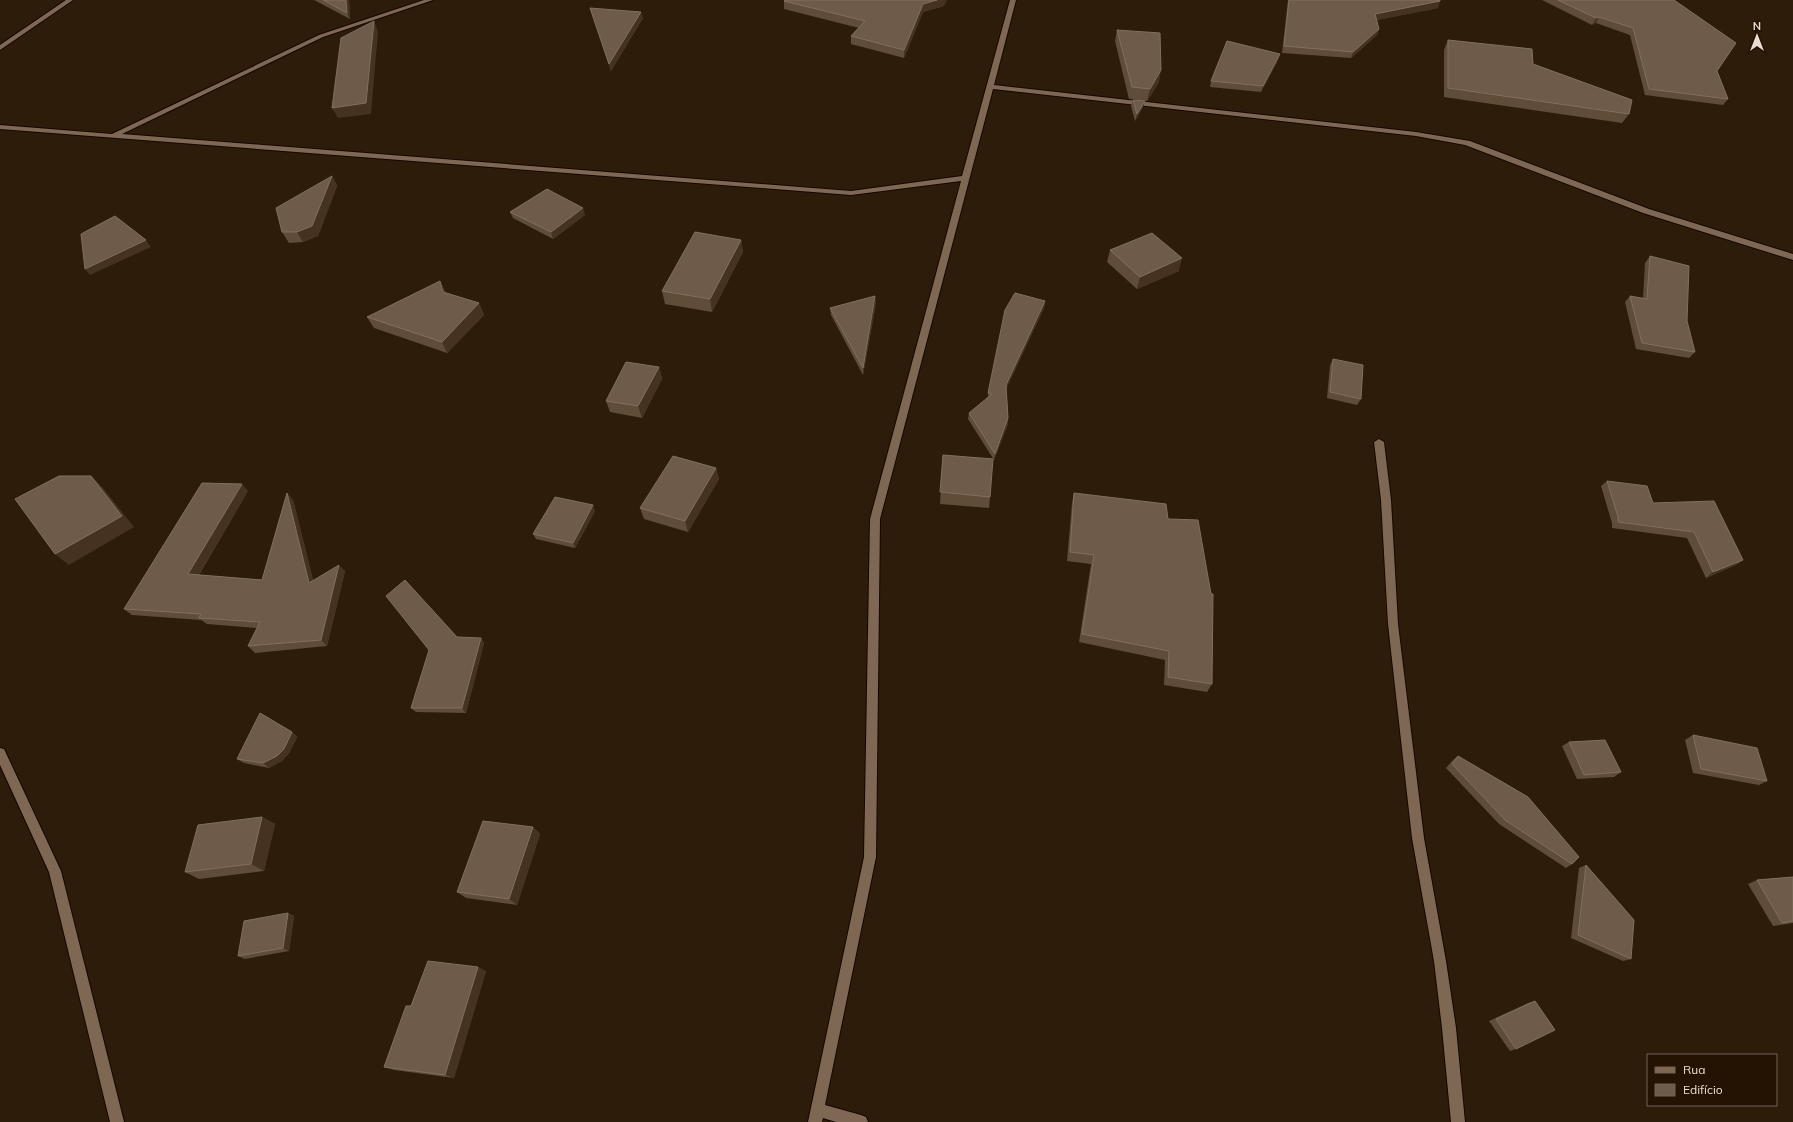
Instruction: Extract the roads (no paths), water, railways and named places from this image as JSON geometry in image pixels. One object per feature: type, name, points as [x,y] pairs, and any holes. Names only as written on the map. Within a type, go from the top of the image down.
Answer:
[{"type":"street","points":[[0,48],[70,0]]},
{"type":"street","points":[[113,136],[321,36],[430,0]]},
{"type":"street","points":[[861,1122],[816,1116],[870,857],[875,519],[1013,0]]},
{"type":"street","points":[[990,87],[1416,134],[1455,141],[1488,150],[1646,211],[1793,257]]},
{"type":"street","points":[[0,127],[851,193],[966,178]]},
{"type":"street","points":[[1379,442],[1386,500],[1393,624],[1418,838],[1442,976],[1458,1122]]},
{"type":"street","points":[[0,754],[55,872],[117,1122]]}]
